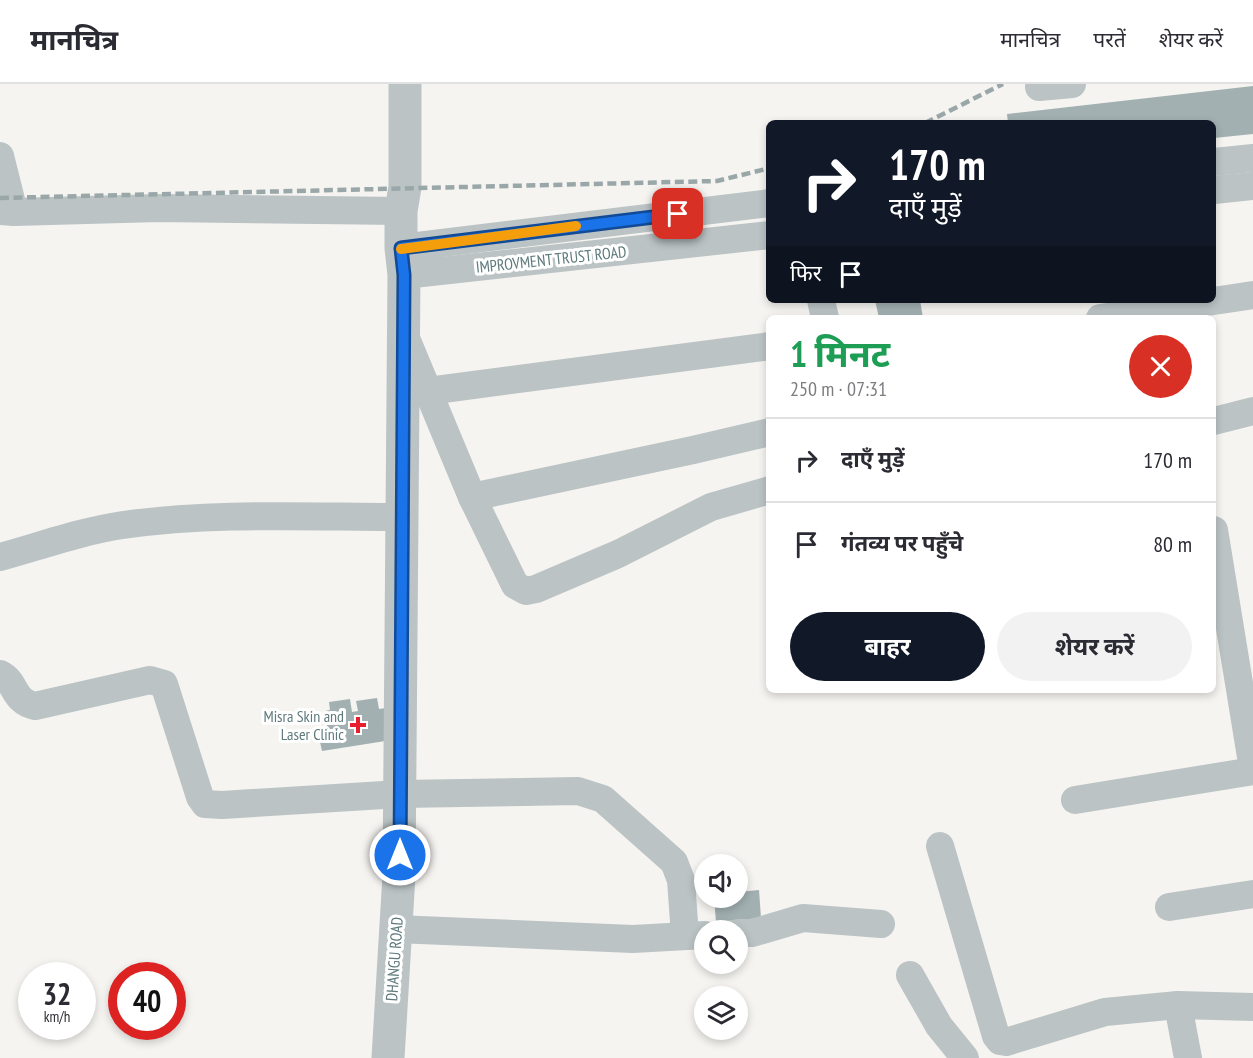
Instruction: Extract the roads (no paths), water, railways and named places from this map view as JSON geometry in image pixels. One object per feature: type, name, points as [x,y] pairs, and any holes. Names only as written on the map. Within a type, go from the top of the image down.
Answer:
[{"type":"street","name":"DHANGU ROAD","points":[[388,1058],[399,875],[403,262],[401,211],[405,187],[405,84]]},
{"type":"street","points":[[1039,87],[1072,84]]},
{"type":"street","points":[[0,156],[7,211],[159,208],[401,211]]},
{"type":"street","points":[[403,262],[766,204]]},
{"type":"street","name":"IMPROVMENT TRUST ROAD","points":[[403,262],[766,235]]},
{"type":"street","points":[[1216,301],[1253,295]]},
{"type":"street","points":[[1120,315],[1200,303]]},
{"type":"street","points":[[402,329],[472,497],[515,585],[526,591],[536,589],[618,554],[711,507],[766,491]]},
{"type":"street","points":[[428,391],[766,347]]},
{"type":"street","points":[[1216,420],[1253,411]]},
{"type":"street","points":[[472,497],[766,433]]},
{"type":"street","points":[[0,558],[102,528],[124,525],[225,517],[401,517]]},
{"type":"street","points":[[1075,800],[1253,770],[1216,542]]},
{"type":"street","points":[[0,674],[5,676],[21,701],[35,706],[150,680],[164,684],[200,797],[205,804],[222,805],[400,794],[578,791],[603,799],[674,862],[694,932]]},
{"type":"street","points":[[940,846],[996,1036],[1000,1041],[1006,1042],[1105,1012],[1178,1005],[1253,1007]]},
{"type":"street","points":[[1169,907],[1253,894]]},
{"type":"street","points":[[748,933],[803,918],[881,924]]},
{"type":"street","points":[[396,929],[633,939],[694,936]]},
{"type":"street","points":[[910,975],[939,1026],[965,1058]]},
{"type":"street","points":[[1178,1005],[1188,1058]]},
{"type":"railway","points":[[931,120],[1003,84]]},
{"type":"railway","points":[[0,198],[717,181],[766,169]]},
{"type":"place","name":"Misra Skin and Laser Clinic","points":[[358,725]]}]
